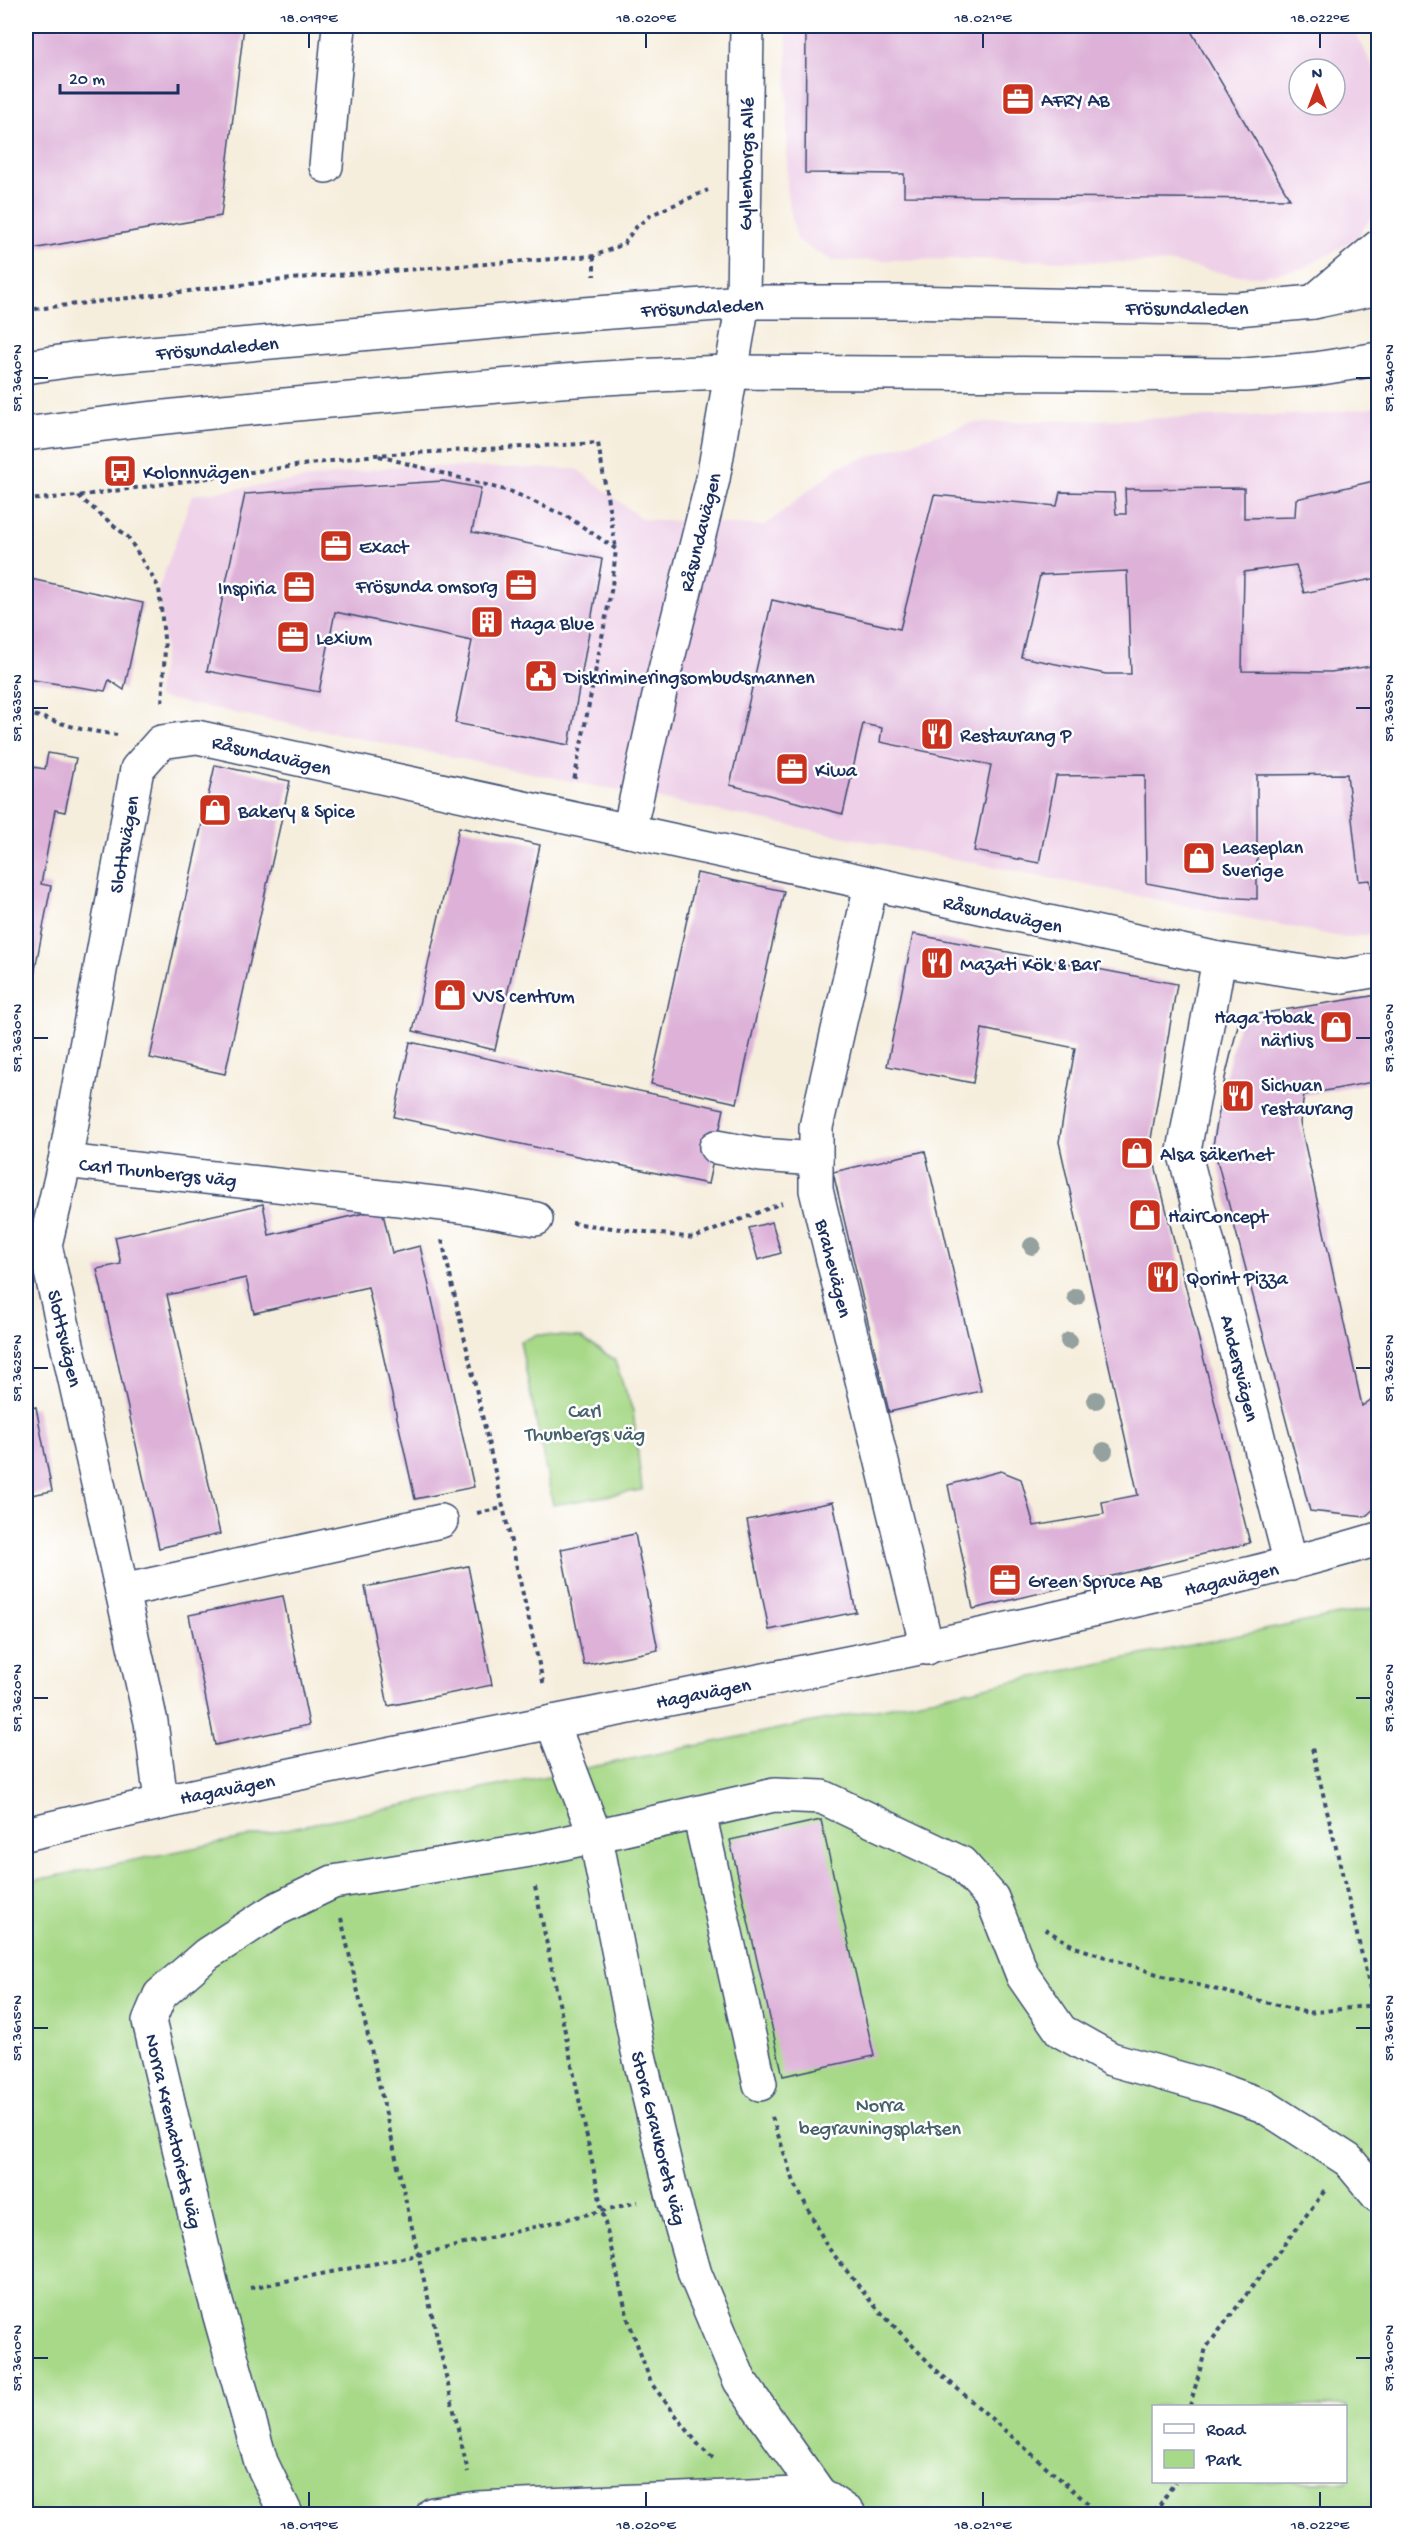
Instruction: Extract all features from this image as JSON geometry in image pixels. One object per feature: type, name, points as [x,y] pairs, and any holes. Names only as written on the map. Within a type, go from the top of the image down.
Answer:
[{"type":"main road","points":[[326,166],[339,26]]},
{"type":"main road","name":"Gyllenborgs Allé","points":[[743,302],[747,26]]},
{"type":"main road","points":[[1313,302],[1378,248]]},
{"type":"main road","name":"Frösundaleden","points":[[26,367],[73,360],[559,316],[743,302],[902,302],[1237,309],[1313,302],[1378,288]]},
{"type":"main road","name":"Råsundavägen","points":[[629,831],[663,678],[713,479],[743,302]]},
{"type":"main road","points":[[26,434],[285,404],[656,374],[732,372],[1245,375],[1315,369],[1378,359]]},
{"type":"main road","name":"Råsundavägen","points":[[161,742],[198,737],[566,819],[1220,959],[1337,977],[1378,970]]},
{"type":"main road","name":"Slottsvägen","points":[[161,742],[136,769],[65,1161],[35,1247],[122,1592],[151,1722],[161,1801]]},
{"type":"main road","name":"Brahevägen","points":[[871,885],[816,1127],[816,1174],[927,1648]]},
{"type":"main road","name":"Andersvägen","points":[[1220,959],[1184,1151],[1291,1564]]},
{"type":"main road","points":[[716,1147],[761,1155],[816,1174]]},
{"type":"main road","name":"Carl Thunbergs väg","points":[[65,1161],[434,1203],[536,1219]]},
{"type":"main road","points":[[122,1592],[441,1521]]},
{"type":"main road","name":"Hagavägen","points":[[26,1834],[161,1801],[927,1648],[1291,1564],[1378,1539]]},
{"type":"main road","name":"Stora Gravkorets väg","points":[[552,1722],[596,1838],[638,2051],[672,2193],[695,2274],[740,2381],[819,2493],[849,2514]]},
{"type":"main road","name":"Norra Krematoriets väg","points":[[286,2514],[261,2462],[214,2295],[149,2021],[160,1995],[207,1954],[275,1910],[333,1882],[596,1838],[774,1795],[822,1797],[961,1863],[992,1898],[1023,1976],[1061,2031],[1111,2059],[1217,2089],[1264,2106],[1348,2160],[1378,2196]]},
{"type":"main road","points":[[699,1813],[760,2084]]},
{"type":"main road","points":[[433,2514],[477,2508],[819,2493]]},
{"type":"path","points":[[26,310],[309,277],[594,256],[624,244],[634,229],[651,215],[665,208]]},
{"type":"path","points":[[594,256],[594,282]]},
{"type":"path","points":[[26,500],[375,455],[598,443],[616,549],[612,586],[566,819]]},
{"type":"path","points":[[375,455],[512,492],[568,517],[616,549]]},
{"type":"path","points":[[26,713],[81,729],[161,742],[165,648],[159,588],[128,537],[77,495]]},
{"type":"path","points":[[536,1219],[694,1238],[816,1174]]},
{"type":"path","points":[[434,1203],[552,1722]]},
{"type":"path","points":[[992,1898],[1075,1947],[1162,1976],[1308,2013],[1376,2004],[1312,1748]]},
{"type":"path","points":[[542,1848],[534,1882],[602,2210],[628,2319],[651,2383],[701,2448],[759,2496]]},
{"type":"path","points":[[333,1882],[477,2508]]},
{"type":"path","points":[[760,2084],[794,2182],[827,2246],[872,2303],[936,2369],[1100,2514]]},
{"type":"path","points":[[1190,2405],[1206,2348],[1348,2160]]},
{"type":"path","points":[[214,2295],[418,2255],[672,2193]]},
{"type":"path","points":[[1144,2514],[1159,2506],[1174,2483]]},
{"type":"shaded area","points":[[787,26],[1353,26],[1378,78],[1378,207],[1360,234],[1332,253],[1303,268],[1262,276],[1231,275],[1175,263],[963,259],[832,261],[797,240],[787,195]]},
{"type":"shaded area","points":[[1378,406],[1378,933],[1345,938],[156,697],[165,648],[159,588],[192,495],[399,466],[577,469],[642,519],[764,526],[840,466],[971,423],[1322,414]]},
{"type":"green space","name":"Carl Thunbergs väg","points":[[538,1335],[580,1337],[614,1359],[633,1411],[642,1490],[553,1505],[520,1341]]},
{"type":"green space","name":"Norra begravningsplatsen","points":[[1378,1607],[1378,2514],[26,2514],[26,1882]]},
{"type":"building","points":[[26,26],[244,26],[221,216],[26,250]]},
{"type":"building","name":"AFRY AB","points":[[806,26],[1188,26],[1290,199],[904,196],[904,174],[805,173]]},
{"type":"building","points":[[1378,480],[1378,578],[1304,593],[1296,565],[1244,572],[1242,671],[1331,672],[1378,665],[1378,899],[1373,899],[1370,880],[1359,881],[1347,774],[1257,775],[1257,899],[1220,897],[1146,883],[1145,775],[1056,776],[1039,863],[974,851],[991,765],[880,742],[882,728],[863,724],[843,814],[730,785],[772,600],[900,629],[934,495],[1057,506],[1060,492],[1114,493],[1116,514],[1126,514],[1125,489],[1244,488],[1244,518],[1295,517],[1296,499]],"holes":[[[1127,571],[1131,674],[1106,674],[1021,657],[1040,575]]]},
{"type":"building","name":"Haga Blue","points":[[443,481],[481,488],[472,532],[602,559],[569,745],[455,723],[472,641],[335,612],[319,692],[207,671],[245,494]]},
{"type":"building","points":[[26,578],[143,603],[124,690],[109,680],[105,691],[26,679]]},
{"type":"building","points":[[48,753],[76,758],[65,812],[55,810],[41,884],[51,886],[34,975],[26,974],[26,766],[45,769]]},
{"type":"building","points":[[215,765],[290,781],[225,1074],[150,1058]]},
{"type":"building","points":[[459,827],[540,845],[495,1050],[413,1031]]},
{"type":"building","points":[[697,873],[784,891],[737,1103],[651,1084]]},
{"type":"building","points":[[913,934],[1177,984],[1150,1145],[1250,1543],[973,1609],[948,1485],[1001,1471],[1021,1479],[1034,1526],[1104,1514],[1102,1502],[1138,1495],[1059,1142],[1075,1048],[982,1029],[973,1083],[887,1066]]},
{"type":"building","points":[[1378,995],[1378,1081],[1304,1095],[1300,1122],[1362,1406],[1378,1395],[1378,1505],[1365,1517],[1310,1511],[1213,1145],[1225,1078],[1240,1017]]},
{"type":"building","points":[[410,1042],[724,1109],[708,1184],[394,1117]]},
{"type":"building","points":[[925,1151],[981,1391],[889,1412],[833,1172]]},
{"type":"building","points":[[263,1204],[269,1235],[382,1209],[392,1253],[420,1246],[474,1487],[415,1499],[368,1287],[254,1313],[246,1278],[167,1295],[220,1534],[159,1548],[97,1269],[121,1264],[115,1237]]},
{"type":"building","points":[[772,1222],[781,1253],[758,1260],[749,1228]]},
{"type":"building","points":[[36,1407],[52,1491],[26,1496],[26,1409]]},
{"type":"building","points":[[833,1502],[856,1612],[769,1630],[747,1520]]},
{"type":"building","points":[[635,1534],[658,1650],[584,1665],[561,1549]]},
{"type":"building","points":[[468,1566],[492,1685],[388,1706],[365,1587]]},
{"type":"building","points":[[283,1596],[309,1725],[215,1745],[189,1615]]},
{"type":"building","points":[[821,1820],[874,2056],[783,2076],[730,1840]]},
{"type":"place","name":"AFRY AB","points":[[1018,99]]},
{"type":"place","name":"Kolonnvägen","points":[[120,471]]},
{"type":"place","name":"Exact","points":[[336,546]]},
{"type":"place","name":"Frösunda omsorg","points":[[521,585]]},
{"type":"place","name":"Inspiria","points":[[299,587]]},
{"type":"place","name":"Haga Blue","points":[[487,622]]},
{"type":"place","name":"Lexium","points":[[293,637]]},
{"type":"place","name":"Diskrimineringsombudsmannen","points":[[541,676]]},
{"type":"place","name":"Restaurang P","points":[[937,734]]},
{"type":"place","name":"Kiwa","points":[[792,769]]},
{"type":"place","name":"Bakery & Spice","points":[[215,810]]},
{"type":"place","name":"Leaseplan Sverige","points":[[1199,858]]},
{"type":"place","name":"Mazati Kök & Bar","points":[[937,963]]},
{"type":"place","name":"VVS centrum","points":[[450,995]]},
{"type":"place","name":"Haga tobak närlivs","points":[[1336,1027]]},
{"type":"place","name":"Sichuan restaurang","points":[[1238,1096]]},
{"type":"place","name":"Alsa säkerhet","points":[[1137,1153]]},
{"type":"place","name":"HairConcept","points":[[1145,1215]]},
{"type":"place","name":"Qorint Pizza","points":[[1163,1277]]},
{"type":"place","name":"Green Spruce AB","points":[[1005,1580]]}]
